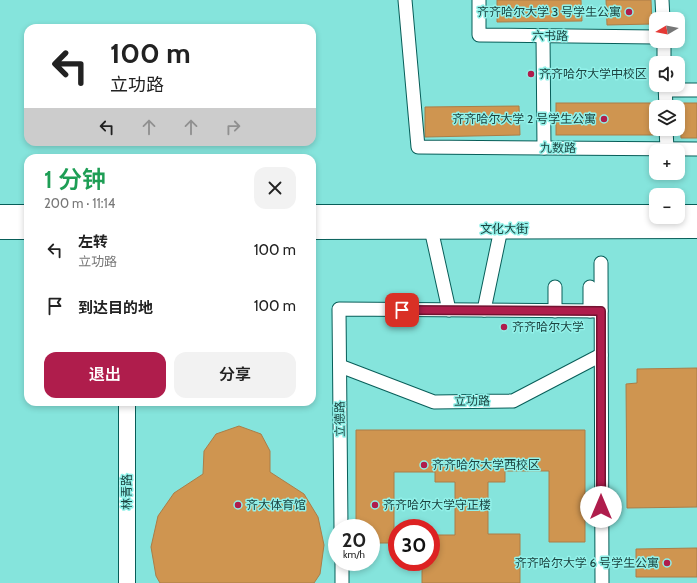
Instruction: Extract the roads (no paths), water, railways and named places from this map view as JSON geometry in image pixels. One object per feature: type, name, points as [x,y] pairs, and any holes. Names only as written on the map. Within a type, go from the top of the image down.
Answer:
[{"type":"main road","points":[[0,214],[24,214]]},
{"type":"main road","name":"文化大街","points":[[316,214],[649,214]]},
{"type":"main road","points":[[685,214],[697,214]]},
{"type":"main road","name":"文化大街","points":[[316,230],[697,229]]},
{"type":"main road","points":[[0,230],[24,230]]},
{"type":"street","name":"九数路","points":[[405,0],[418,146],[594,153],[649,150]]},
{"type":"street","name":"六书路","points":[[478,0],[479,35],[649,37]]},
{"type":"street","points":[[662,0],[663,12]]},
{"type":"street","points":[[543,36],[552,151]]},
{"type":"street","points":[[685,89],[697,90]]},
{"type":"street","name":"九数路","points":[[685,149],[697,149]]},
{"type":"street","points":[[431,230],[449,310],[595,311]]},
{"type":"street","points":[[484,310],[501,230]]},
{"type":"street","points":[[595,311],[601,263]]},
{"type":"street","points":[[555,287],[555,311]]},
{"type":"street","points":[[590,287],[601,355],[602,583]]},
{"type":"street","name":"立德路","points":[[341,519],[339,309],[449,310]]},
{"type":"street","name":"立功路","points":[[340,366],[434,402],[513,401],[601,355]]},
{"type":"street","name":"林青路","points":[[127,406],[127,583]]},
{"type":"street","points":[[342,571],[342,583]]},
{"type":"place","name":"齐齐哈尔大学 3 号学生公寓","points":[[629,12]]},
{"type":"place","name":"齐齐哈尔大学中校区","points":[[531,74]]},
{"type":"place","name":"齐齐哈尔大学 2 号学生公寓","points":[[604,119]]},
{"type":"place","name":"齐齐哈尔大学","points":[[504,327]]},
{"type":"place","name":"齐齐哈尔大学西校区","points":[[424,465]]},
{"type":"place","name":"齐大体育馆","points":[[238,505]]},
{"type":"place","name":"齐齐哈尔大学守正楼","points":[[375,505]]},
{"type":"place","name":"齐齐哈尔大学 6 号学生公寓","points":[[667,563]]}]
